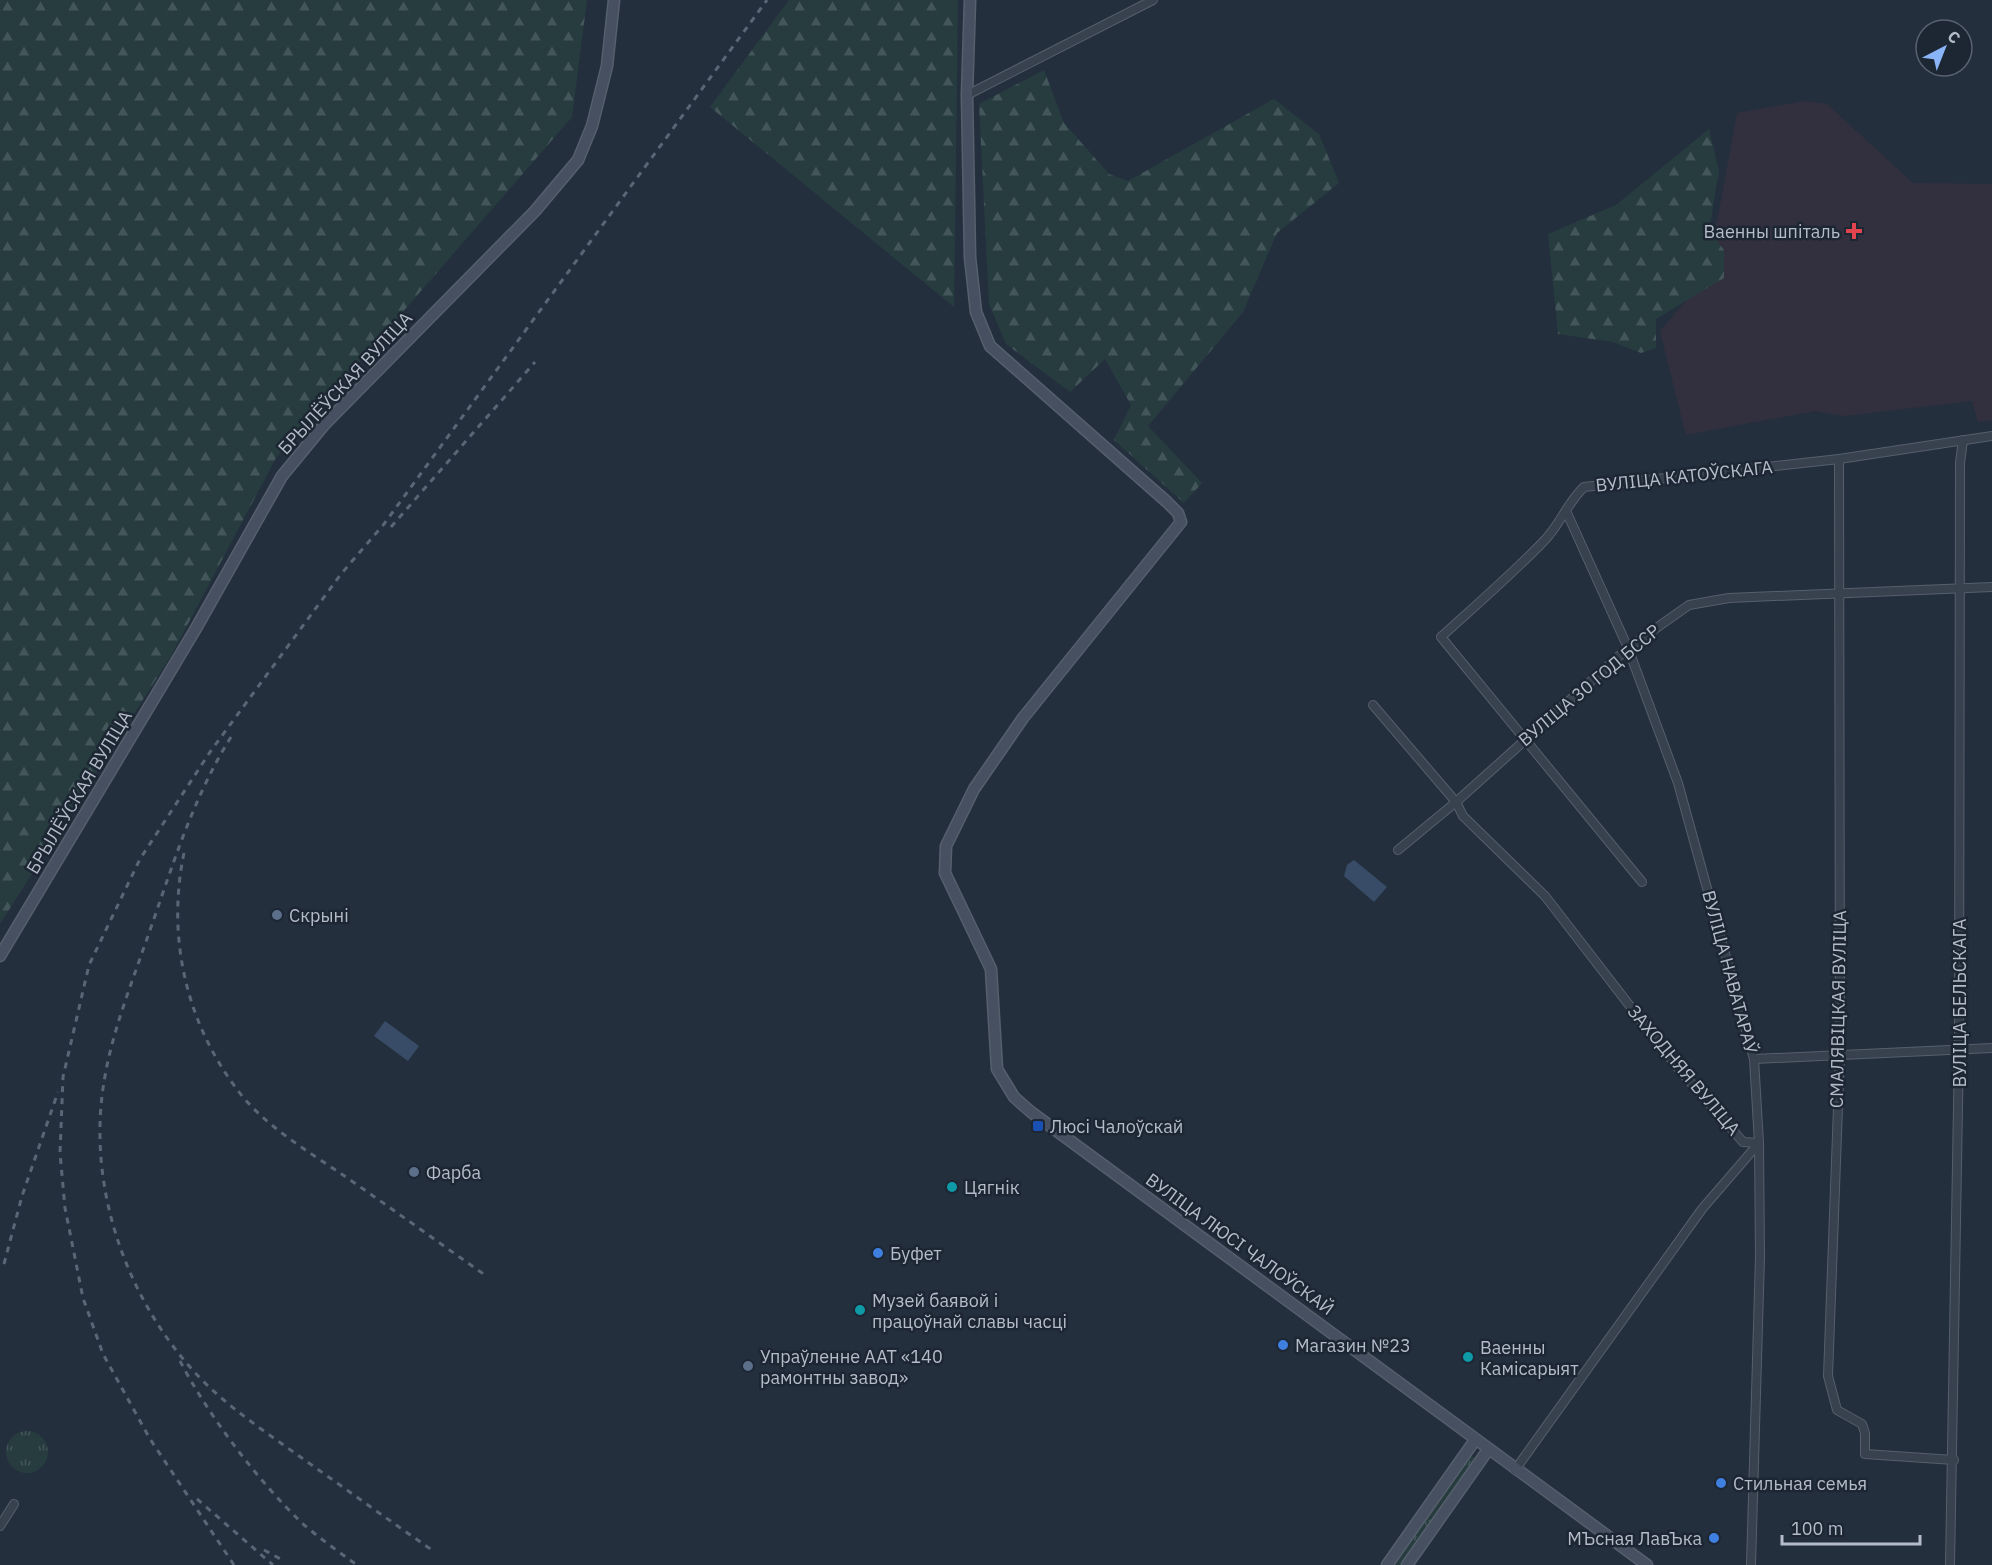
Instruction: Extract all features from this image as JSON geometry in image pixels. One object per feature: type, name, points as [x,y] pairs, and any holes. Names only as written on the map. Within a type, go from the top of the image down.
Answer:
[{"type":"street","name":"БРЫЛЁЎСКАЯ ВУЛІЦА","points":[[0,956],[195,630],[282,477],[324,425],[535,211],[578,160],[592,126],[606,66],[614,0]]},
{"type":"street","points":[[970,0],[967,95],[1153,0]]},
{"type":"street","name":"ВУЛІЦА ЛЮСІ ЧАЛОЎСКАЙ","points":[[967,95],[970,257],[976,312],[990,346],[1167,502],[1178,513],[1181,522],[1023,718],[974,789],[946,846],[945,873],[991,969],[997,1069],[1014,1097],[1031,1112],[1647,1565]]},
{"type":"street","name":"ВУЛІЦА КАТОЎСКАГА","points":[[1526,738],[1441,637],[1544,541],[1567,513],[1572,499],[1584,487],[1839,459],[1992,436]]},
{"type":"street","name":"ВУЛІЦА БЕЛЬСКАГА","points":[[1950,1565],[1954,1460],[1959,1049],[1962,588],[1960,463],[1963,441]]},
{"type":"street","name":"СМАЛЯВІЦКАЯ ВУЛІЦА","points":[[1839,459],[1840,1054],[1828,1376],[1831,1395],[1838,1410],[1862,1424],[1865,1433],[1864,1454],[1954,1460]]},
{"type":"street","name":"ВУЛІЦА НАВАТАРАЎ","points":[[1567,513],[1628,648],[1678,783],[1754,1059],[1759,1143],[1760,1257],[1751,1565]]},
{"type":"street","name":"ВУЛІЦА 30 ГОД БССР","points":[[1398,850],[1456,802],[1628,648],[1689,605],[1729,598],[1992,587]]},
{"type":"street","name":"ЗАХОДНЯЯ ВУЛІЦА","points":[[1373,705],[1456,802],[1462,816],[1545,896],[1677,1067],[1719,1116],[1743,1142],[1759,1143]]},
{"type":"street","points":[[1526,738],[1642,882]]},
{"type":"street","points":[[1754,1059],[1992,1048]]},
{"type":"street","name":"ЗАХОДНЯЯ ВУЛІЦА","points":[[1515,1470],[1702,1209],[1759,1143]]},
{"type":"street","points":[[1387,1565],[1475,1440]]},
{"type":"street","points":[[1407,1565],[1488,1450]]},
{"type":"street","points":[[0,1526],[14,1504]]},
{"type":"shaded area","name":"Ваенны шпіталь","points":[[1805,101],[1827,104],[1913,183],[1992,184],[1992,420],[1978,422],[1972,401],[1844,416],[1815,411],[1686,435],[1660,331],[1707,277],[1737,113]]},
{"type":"green space","points":[[0,0],[587,0],[572,117],[276,458],[172,654],[0,924]]},
{"type":"green space","points":[[789,0],[958,0],[954,307],[710,107]]},
{"type":"green space","points":[[1044,70],[1064,123],[1109,174],[1128,181],[1274,99],[1319,134],[1339,183],[1277,233],[1243,312],[1148,426],[1202,483],[1184,503],[1114,440],[1131,405],[1105,359],[1070,392],[1006,344],[989,304],[979,104]]},
{"type":"green space","points":[[1709,129],[1719,171],[1709,230],[1724,250],[1724,278],[1656,319],[1656,348],[1641,353],[1613,342],[1558,334],[1548,234],[1616,205]]},
{"type":"green space","points":[[27,1431],[42,1437],[48,1452],[42,1467],[27,1473],[12,1467],[6,1452],[12,1437]]},
{"type":"green space","points":[[1471,1455],[1475,1459],[1401,1565],[1395,1565]]},
{"type":"water","points":[[1354,860],[1387,887],[1374,902],[1344,876],[1347,865]]},
{"type":"water","points":[[385,1021],[419,1046],[408,1061],[374,1036]]},
{"type":"railway","points":[[234,1565],[150,1439],[103,1354],[83,1298],[65,1208],[60,1153],[63,1077],[89,965],[140,859],[210,752],[341,574],[384,524],[767,0]]},
{"type":"railway","points":[[391,527],[535,362]]},
{"type":"railway","points":[[231,737],[204,788],[181,841],[115,1032],[104,1082],[100,1123],[102,1164],[108,1205],[119,1245],[135,1284],[155,1320],[179,1354],[206,1384],[251,1422],[432,1550]]},
{"type":"railway","points":[[184,853],[179,885],[178,918],[180,950],[186,981],[195,1012],[208,1042],[243,1097],[278,1130],[485,1275]]},
{"type":"railway","points":[[4,1264],[22,1196],[58,1092]]},
{"type":"railway","points":[[180,1361],[219,1425],[268,1488],[302,1523],[357,1565]]},
{"type":"railway","points":[[197,1499],[273,1565]]},
{"type":"railway","points":[[264,1550],[284,1561]]},
{"type":"place","name":"Ваенны шпіталь","points":[[1854,231]]},
{"type":"place","name":"Скрыні","points":[[277,915]]},
{"type":"place","name":"Люсі Чалоўскай","points":[[1038,1126]]},
{"type":"place","name":"Фарба","points":[[414,1172]]},
{"type":"place","name":"Цягнік","points":[[952,1187]]},
{"type":"place","name":"Буфет","points":[[878,1253]]},
{"type":"place","name":"Музей баявой і працоўнай славы часці","points":[[860,1310]]},
{"type":"place","name":"Магазин №23","points":[[1283,1345]]},
{"type":"place","name":"Ваенны Камісарыят","points":[[1468,1357]]},
{"type":"place","name":"Упраўленне ААТ «140 рамонтны завод»","points":[[748,1366]]},
{"type":"place","name":"Стильная семья","points":[[1721,1483]]},
{"type":"place","name":"МЪсная ЛавЪка","points":[[1714,1538]]}]
